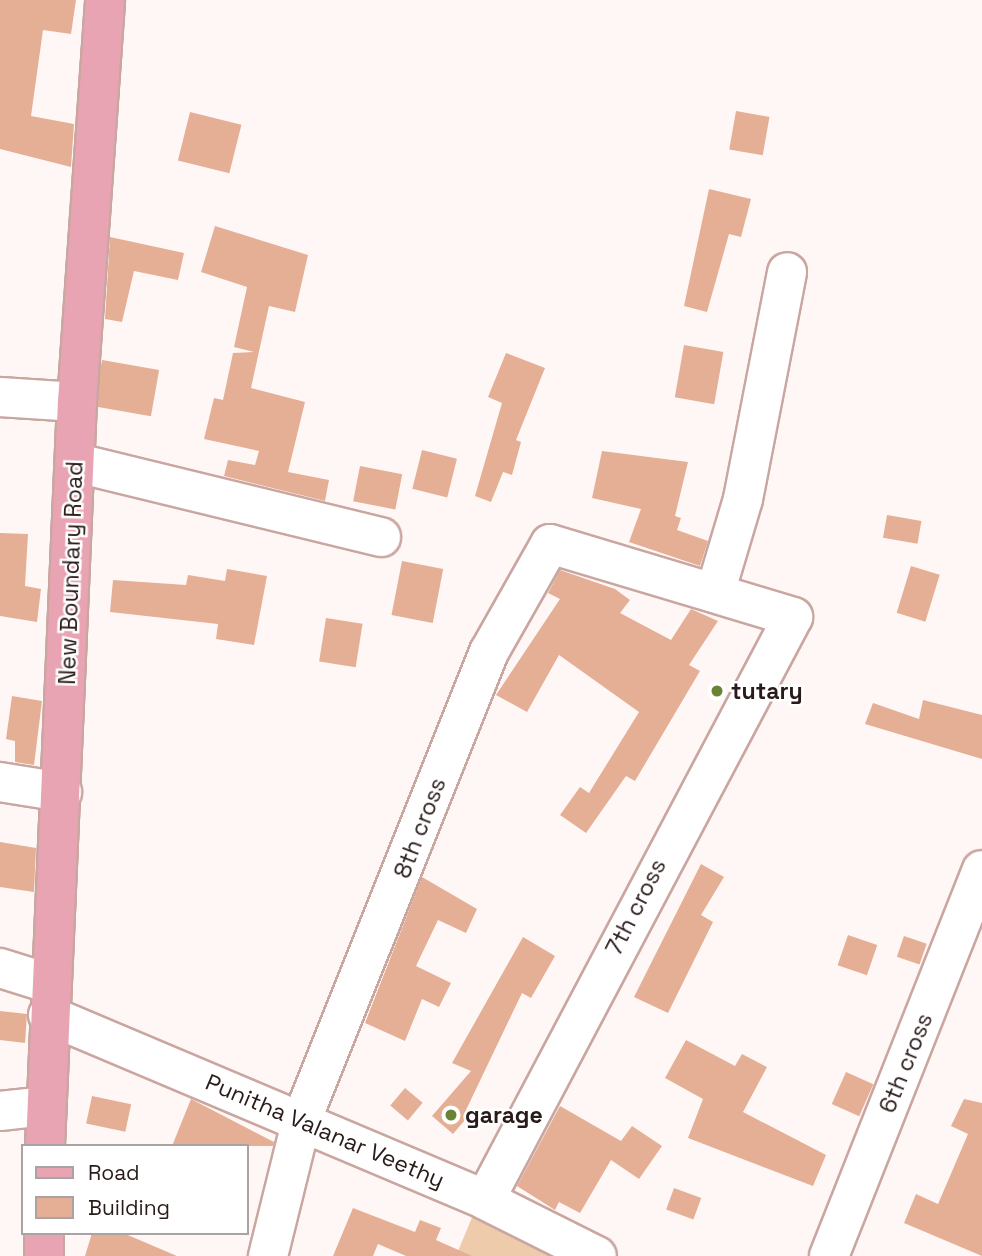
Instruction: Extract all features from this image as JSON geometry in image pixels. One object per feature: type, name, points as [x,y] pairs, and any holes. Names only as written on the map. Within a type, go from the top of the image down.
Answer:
[{"type":"main road","name":"New Boundary Road","points":[[45,1144],[48,999],[62,792],[77,463],[77,402],[105,0]]},
{"type":"main road","points":[[44,1235],[44,1256]]},
{"type":"street","points":[[715,593],[743,499],[787,272]]},
{"type":"street","points":[[0,397],[77,402]]},
{"type":"street","points":[[77,463],[380,537]]},
{"type":"street","name":"8th cross","points":[[268,1256],[302,1119],[489,652],[550,544],[715,593]]},
{"type":"street","name":"7th cross","points":[[485,1200],[793,617],[715,593]]},
{"type":"street","points":[[0,782],[62,792]]},
{"type":"street","name":"6th cross","points":[[829,1256],[982,870]]},
{"type":"street","name":"Punitha Valanar Veethy","points":[[0,968],[48,999],[302,1119],[485,1200],[597,1256]]},
{"type":"street","points":[[0,1111],[45,1106]]},
{"type":"shaded area","points":[[473,1215],[563,1256],[456,1256]]},
{"type":"building","points":[[0,0],[76,0],[71,34],[43,30],[31,116],[74,124],[71,167],[0,149]]},
{"type":"building","points":[[736,111],[769,117],[763,155],[729,149]]},
{"type":"building","points":[[190,112],[241,125],[229,173],[178,161]]},
{"type":"building","points":[[709,189],[751,199],[741,237],[729,234],[707,312],[684,306]]},
{"type":"building","points":[[215,226],[308,255],[295,312],[269,306],[251,388],[305,402],[288,472],[329,480],[325,501],[224,476],[228,460],[255,465],[259,451],[204,439],[214,398],[223,400],[233,353],[254,352],[234,347],[247,287],[201,272]]},
{"type":"building","points":[[110,237],[184,253],[178,280],[134,271],[122,322],[105,319]]},
{"type":"building","points":[[684,345],[723,352],[714,404],[675,397]]},
{"type":"building","points":[[506,353],[545,368],[516,440],[521,442],[512,475],[503,472],[491,502],[475,496],[502,403],[488,397]]},
{"type":"building","points":[[102,360],[159,370],[151,416],[94,406]]},
{"type":"building","points":[[422,450],[457,459],[447,498],[412,489]]},
{"type":"building","points":[[602,451],[688,462],[675,516],[681,518],[677,530],[708,541],[700,566],[629,542],[641,509],[592,498]]},
{"type":"building","points":[[360,466],[402,474],[395,510],[353,501]]},
{"type":"building","points":[[887,515],[921,521],[917,544],[883,538]]},
{"type":"building","points":[[0,533],[28,534],[25,586],[41,589],[37,622],[0,616]]},
{"type":"building","points":[[402,561],[443,569],[433,623],[392,615]]},
{"type":"building","points":[[911,566],[940,575],[925,622],[897,613]]},
{"type":"building","points":[[227,569],[267,576],[254,645],[216,639],[218,624],[110,612],[113,580],[186,585],[188,575],[225,581]]},
{"type":"building","points":[[560,570],[615,589],[630,600],[620,613],[671,640],[691,609],[718,621],[689,665],[700,671],[635,781],[626,776],[586,833],[560,815],[580,787],[589,793],[639,712],[559,655],[527,712],[496,695],[560,599],[548,593]]},
{"type":"building","points":[[326,618],[363,624],[356,667],[319,661]]},
{"type":"building","points":[[12,696],[42,701],[34,765],[15,762],[15,741],[6,739]]},
{"type":"building","points":[[923,700],[982,715],[982,759],[865,724],[873,703],[919,719]]},
{"type":"building","points":[[0,842],[36,848],[34,892],[0,887]]},
{"type":"building","points":[[701,864],[724,877],[701,915],[713,922],[668,1013],[634,997]]},
{"type":"building","points":[[422,877],[477,909],[466,933],[438,920],[416,966],[451,983],[439,1007],[422,999],[405,1041],[365,1023]]},
{"type":"building","points":[[848,935],[877,945],[867,975],[838,965]]},
{"type":"building","points":[[904,936],[927,944],[920,965],[897,957]]},
{"type":"building","points":[[523,937],[555,956],[531,998],[522,993],[466,1110],[470,1114],[453,1134],[432,1116],[471,1071],[452,1063]]},
{"type":"building","points":[[0,1011],[27,1014],[25,1043],[0,1040]]},
{"type":"building","points":[[686,1040],[735,1066],[742,1054],[767,1067],[743,1112],[826,1155],[813,1186],[688,1138],[703,1099],[665,1078]]},
{"type":"building","points":[[846,1072],[873,1084],[859,1116],[832,1104]]},
{"type":"building","points":[[405,1088],[423,1103],[408,1120],[390,1106]]},
{"type":"building","points":[[92,1096],[131,1104],[125,1132],[86,1123]]},
{"type":"building","points":[[191,1099],[274,1142],[273,1146],[173,1144]]},
{"type":"building","points":[[964,1099],[982,1103],[982,1256],[904,1223],[916,1194],[938,1204],[968,1134],[951,1126]]},
{"type":"building","points":[[560,1106],[621,1141],[632,1126],[662,1146],[639,1179],[611,1160],[580,1213],[559,1202],[555,1210],[517,1186]]},
{"type":"building","points":[[674,1188],[701,1198],[693,1220],[666,1210]]},
{"type":"building","points":[[353,1208],[415,1232],[420,1220],[441,1228],[436,1240],[472,1256],[406,1256],[378,1244],[373,1256],[333,1256]]},
{"type":"building","points":[[91,1235],[128,1235],[177,1256],[85,1256]]},
{"type":"place","name":"tutary","points":[[717,691]]},
{"type":"place","name":"garage","points":[[451,1115]]}]
